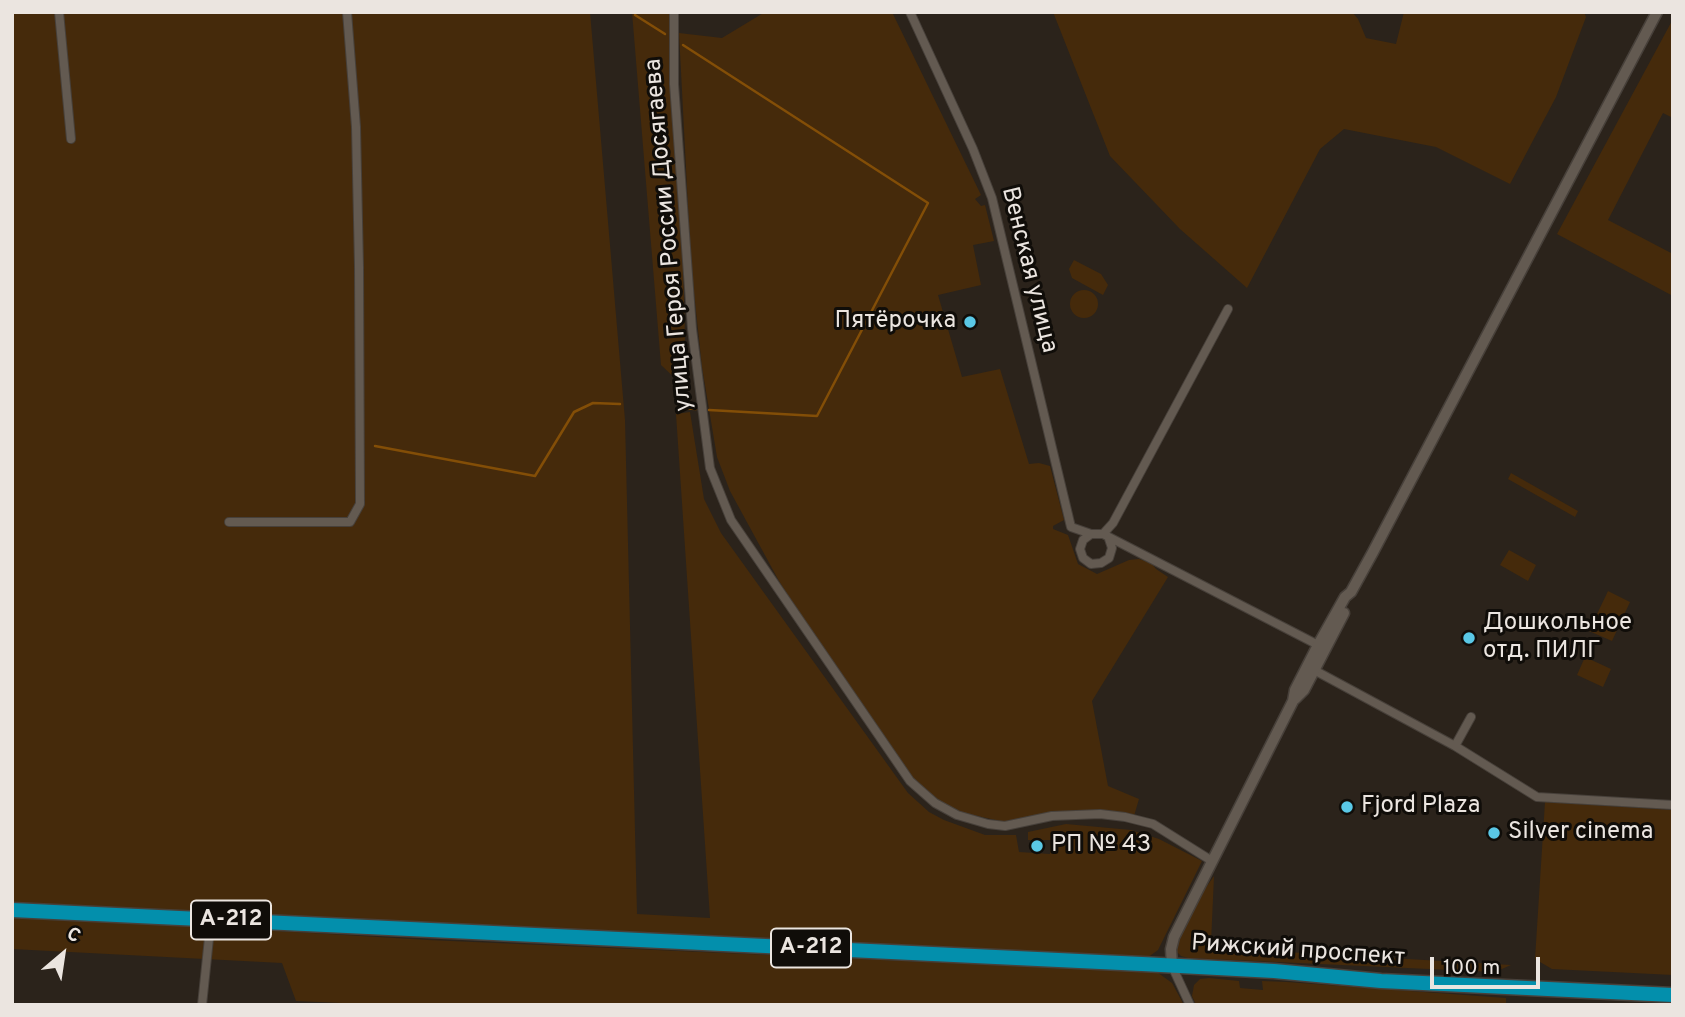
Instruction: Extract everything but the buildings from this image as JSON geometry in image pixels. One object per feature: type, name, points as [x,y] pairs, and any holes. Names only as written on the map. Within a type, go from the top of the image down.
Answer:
[{"type":"highway","name":"А-212","points":[[12,910],[1172,966]]},
{"type":"highway","name":"Рижский проспект","points":[[1172,966],[1274,971],[1381,981],[1673,995]]},
{"type":"street","points":[[59,12],[71,139]]},
{"type":"street","points":[[229,522],[350,522],[360,504],[356,127],[348,12]]},
{"type":"street","name":"улица Героя России Досягаева","points":[[674,12],[674,84],[692,329],[710,468],[731,520],[910,781],[935,803],[957,815],[1005,826],[1052,816],[1100,814],[1125,817],[1153,824],[1212,861]]},
{"type":"street","name":"Венская улица","points":[[910,12],[973,149],[992,198],[1071,527],[1091,534]]},
{"type":"street","points":[[1190,1005],[1172,966],[1171,949],[1174,937],[1293,701],[1295,690],[1321,647],[1345,597],[1351,592],[1657,12]]},
{"type":"street","points":[[1106,537],[1228,309]]},
{"type":"street","points":[[1106,537],[1112,548],[1109,558],[1101,564],[1091,564],[1083,558],[1080,549],[1083,540],[1091,534],[1106,537],[1321,647]]},
{"type":"street","points":[[1293,701],[1304,690],[1321,647]]},
{"type":"street","points":[[1314,670],[1455,746],[1537,797],[1673,805]]},
{"type":"street","points":[[1455,746],[1471,717]]},
{"type":"street","points":[[202,1005],[211,919]]},
{"type":"shaded area","points":[[12,12],[590,12],[625,420],[637,914],[710,918],[676,414],[690,412],[704,499],[721,533],[908,793],[929,812],[985,835],[1016,835],[1019,852],[1050,854],[1051,840],[1028,840],[1028,832],[1066,824],[1131,830],[1159,839],[1202,861],[1158,950],[1147,958],[637,936],[12,903]]},
{"type":"shaded area","points":[[632,12],[677,12],[686,382],[678,381],[661,365]]},
{"type":"shaded area","points":[[765,12],[892,12],[981,195],[975,199],[981,206],[985,205],[994,241],[973,245],[981,285],[938,295],[962,377],[1000,369],[1029,464],[1050,466],[1064,520],[1053,526],[1053,529],[1068,535],[1078,564],[1097,574],[1129,560],[1139,559],[1151,563],[1168,577],[1092,701],[1108,786],[1139,799],[1134,816],[1108,810],[1072,811],[1005,822],[959,812],[936,801],[912,779],[839,674],[779,581],[730,491],[717,457],[702,367],[691,264],[679,33],[722,38]]},
{"type":"shaded area","points":[[1053,12],[1352,12],[1366,38],[1396,44],[1404,12],[1584,12],[1586,17],[1556,97],[1510,184],[1436,147],[1344,129],[1320,149],[1247,288],[1180,229],[1110,156]]},
{"type":"shaded area","points":[[1673,19],[1673,118],[1663,113],[1608,220],[1673,254],[1673,296],[1557,234]]},
{"type":"shaded area","points":[[1074,260],[1101,274],[1108,285],[1103,295],[1072,278],[1069,269]]},
{"type":"shaded area","points":[[1084,290],[1094,294],[1098,304],[1094,314],[1084,318],[1074,314],[1070,304],[1074,294]]},
{"type":"shaded area","points":[[1511,473],[1578,511],[1575,517],[1508,479]]},
{"type":"shaded area","points":[[1509,550],[1536,565],[1528,581],[1500,565]]},
{"type":"shaded area","points":[[1608,591],[1630,602],[1612,641],[1589,631]]},
{"type":"shaded area","points":[[1585,657],[1611,669],[1603,687],[1577,675]]},
{"type":"shaded area","points":[[1545,802],[1673,810],[1673,975],[1552,969],[1535,959]]},
{"type":"shaded area","points":[[1214,876],[1211,943],[1217,948],[1511,965],[1495,972],[1181,956],[1174,943],[1190,910]]},
{"type":"shaded area","points":[[12,915],[428,940],[1157,972],[1172,983],[1184,1005],[387,1005],[296,1001],[282,963],[12,949]]},
{"type":"shaded area","points":[[1200,979],[1239,981],[1240,988],[1263,990],[1262,981],[1287,982],[1506,998],[1506,1005],[1196,1005],[1192,996],[1194,985]]},
{"type":"waterway","points":[[635,15],[665,34]]},
{"type":"waterway","points":[[683,45],[928,203],[817,416],[709,410]]},
{"type":"waterway","points":[[375,446],[535,476],[574,412],[593,403],[620,404]]},
{"type":"waterway","points":[[679,408],[696,409]]},
{"type":"place","name":"Пятёрочка","points":[[970,322]]},
{"type":"place","name":"Дошкольное отд. ПИЛГ","points":[[1469,638]]},
{"type":"place","name":"Fjord Plaza","points":[[1347,807]]},
{"type":"place","name":"Silver cinema","points":[[1494,833]]},
{"type":"place","name":"РП № 43","points":[[1037,846]]}]
